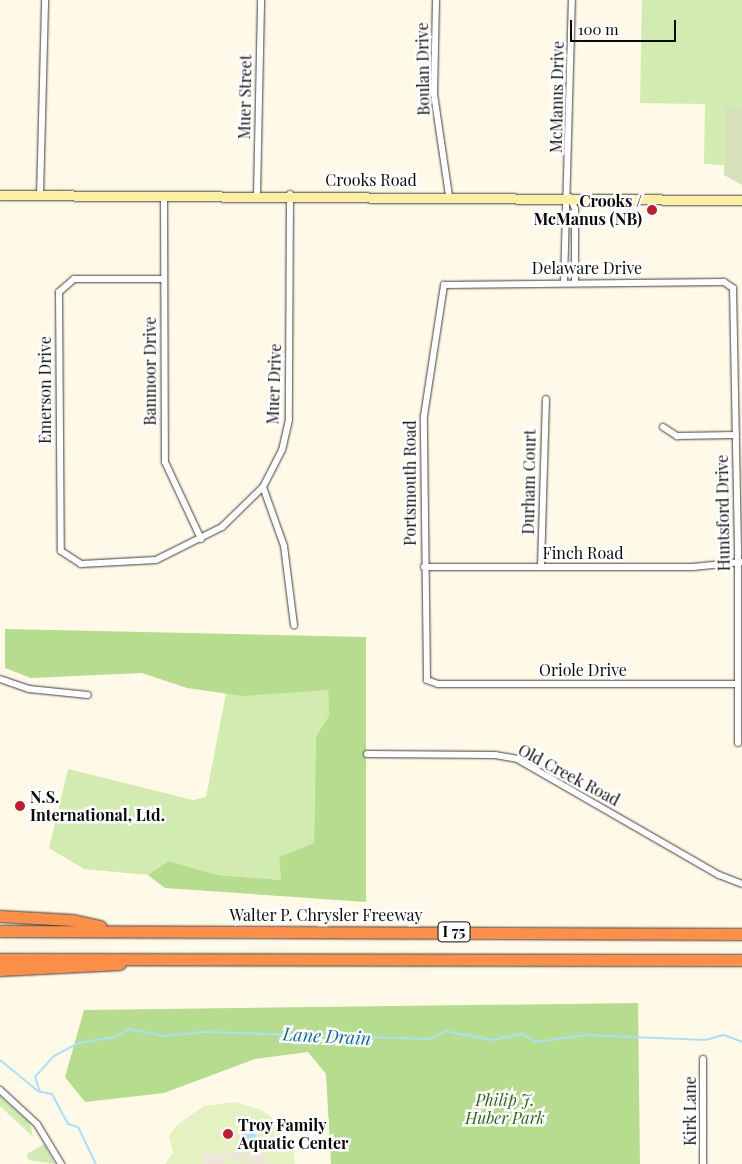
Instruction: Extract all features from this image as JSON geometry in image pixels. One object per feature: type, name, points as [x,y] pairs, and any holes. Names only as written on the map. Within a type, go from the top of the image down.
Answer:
[{"type":"highway","points":[[0,916],[72,920],[119,930]]},
{"type":"highway","name":"Walter P. Chrysler Freeway","points":[[0,931],[742,934]]},
{"type":"highway","name":"I 75","points":[[0,959],[742,960]]},
{"type":"highway","points":[[0,970],[102,968],[146,960]]},
{"type":"main road","name":"Crooks Road","points":[[0,195],[569,195],[742,200]]},
{"type":"street","points":[[40,195],[45,0]]},
{"type":"street","name":"Muer Street","points":[[257,195],[261,0]]},
{"type":"street","name":"Boulan Drive","points":[[436,0],[434,94],[449,195]]},
{"type":"street","name":"McManus Drive","points":[[569,195],[572,0]]},
{"type":"street","name":"Muer Drive","points":[[102,564],[149,562],[201,539],[231,520],[263,487],[282,450],[289,420],[290,194]]},
{"type":"street","name":"Banmoor Drive","points":[[164,195],[165,462],[201,539]]},
{"type":"street","points":[[564,282],[564,209],[569,195]]},
{"type":"street","points":[[569,195],[575,210],[575,282]]},
{"type":"street","name":"Emerson Drive","points":[[102,564],[71,562],[60,546],[60,292],[74,279],[164,279]]},
{"type":"street","name":"Delaware Drive","points":[[444,285],[564,282],[731,285]]},
{"type":"street","name":"Portsmouth Road","points":[[429,681],[424,674],[424,406],[444,285]]},
{"type":"street","name":"Huntsford Drive","points":[[731,285],[735,295],[736,435],[740,562],[738,743]]},
{"type":"street","name":"Durham Court","points":[[541,567],[546,399]]},
{"type":"street","points":[[663,427],[677,436],[736,435]]},
{"type":"street","points":[[263,487],[284,546],[294,626]]},
{"type":"street","name":"Finch Road","points":[[424,567],[693,567],[740,562]]},
{"type":"street","points":[[0,679],[29,688],[88,694]]},
{"type":"street","name":"Oriole Drive","points":[[429,681],[738,684]]},
{"type":"street","name":"Old Creek Road","points":[[367,754],[495,755],[517,759],[719,875],[742,884]]},
{"type":"street","name":"Kirk Lane","points":[[703,1059],[704,1164]]},
{"type":"street","points":[[0,1090],[37,1124],[61,1164]]},
{"type":"green space","points":[[642,0],[742,0],[742,109],[725,109],[724,165],[704,164],[705,104],[640,103]]},
{"type":"green space","points":[[725,108],[742,109],[742,185],[724,175]]},
{"type":"green space","points":[[5,629],[366,637],[366,902],[165,888],[148,875],[168,861],[218,875],[281,880],[279,857],[314,843],[316,736],[329,716],[328,690],[243,696],[187,688],[142,673],[31,678],[5,668]]},
{"type":"green space","points":[[328,690],[329,716],[316,736],[314,843],[279,857],[281,880],[218,875],[168,861],[148,875],[84,869],[49,848],[68,769],[193,800],[206,797],[226,693]]},
{"type":"green space","name":"Philip J. Huber Park","points":[[638,1003],[640,1164],[331,1164],[326,1074],[308,1052],[255,1059],[164,1093],[85,1102],[65,1077],[84,1010]]},
{"type":"green space","points":[[0,1096],[30,1123],[33,1137],[0,1106]]},
{"type":"green space","name":"Troy Family Aquatic Center","points":[[235,1102],[260,1109],[275,1120],[293,1149],[295,1164],[165,1164],[173,1153],[169,1136],[177,1125],[204,1106]]},
{"type":"green space","points":[[44,1144],[55,1164],[28,1160],[27,1154]]},
{"type":"shaded area","points":[[264,1146],[268,1149],[263,1157],[270,1164],[245,1163],[226,1156],[223,1164],[203,1164],[204,1150],[215,1156],[227,1151],[258,1155]]},
{"type":"water","points":[[249,1131],[255,1133],[257,1139],[255,1145],[249,1147],[243,1145],[241,1139],[243,1133]]},
{"type":"waterway","name":"Lane Drain","points":[[40,1092],[35,1077],[54,1056],[78,1043],[116,1037],[129,1029],[164,1036],[205,1032],[430,1039],[445,1031],[493,1040],[522,1034],[536,1042],[585,1035],[705,1040],[724,1035],[742,1042]]},
{"type":"waterway","name":"Lane Drain","points":[[0,1060],[38,1091],[52,1094],[68,1124],[78,1127],[96,1164]]},
{"type":"place","name":"Crooks / McManus (NB)","points":[[652,210]]},
{"type":"place","name":"N.S. International, Ltd.","points":[[20,806]]},
{"type":"place","name":"Troy Family Aquatic Center","points":[[228,1134]]}]
